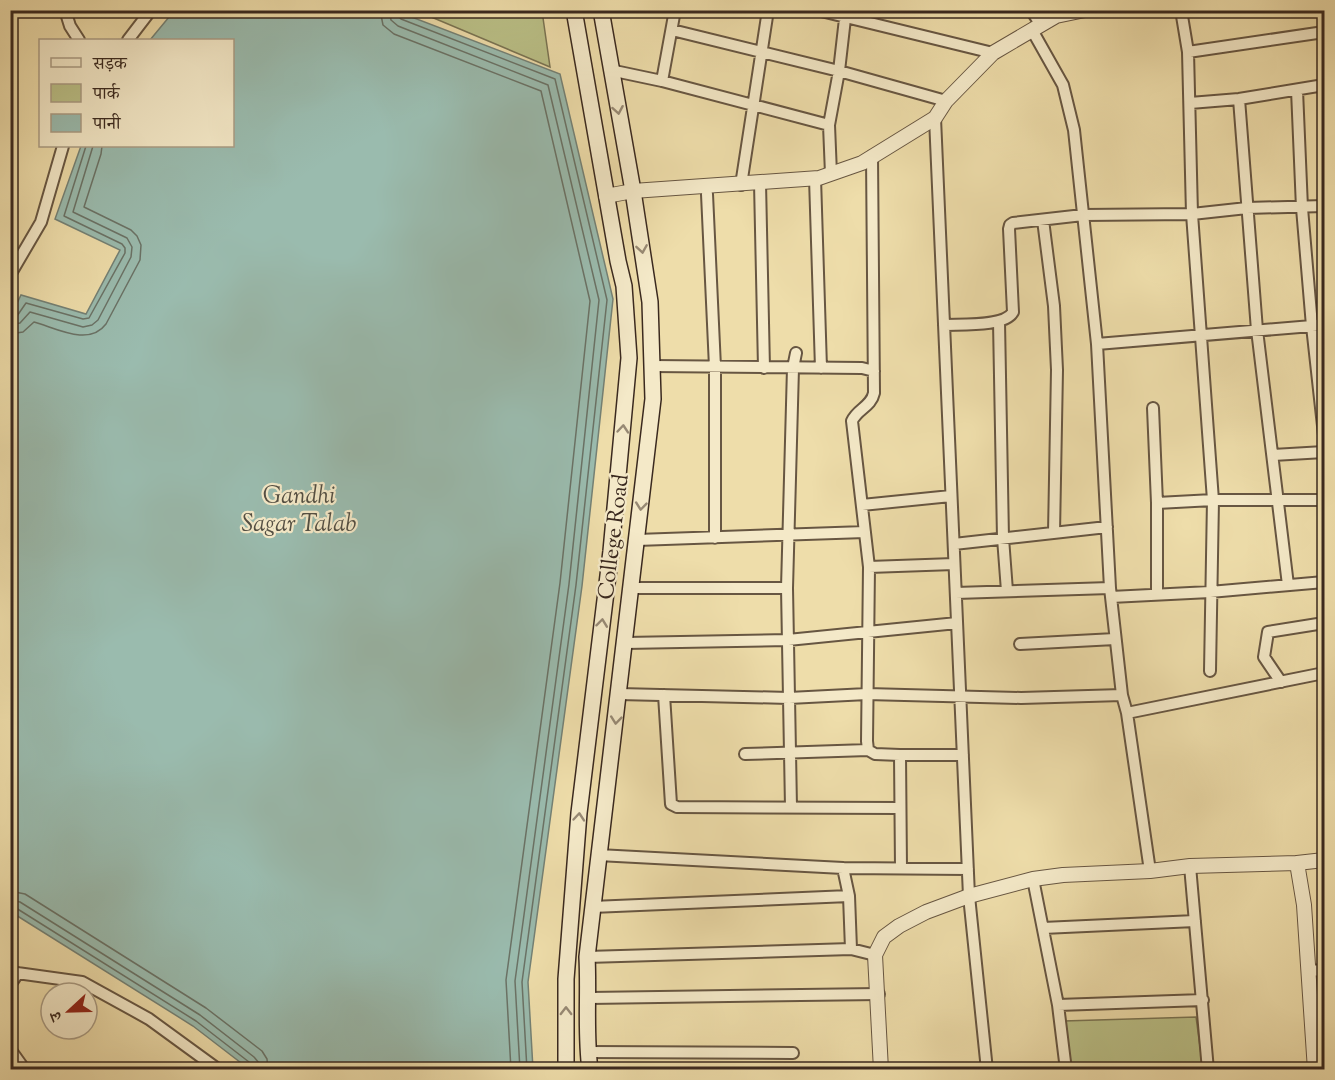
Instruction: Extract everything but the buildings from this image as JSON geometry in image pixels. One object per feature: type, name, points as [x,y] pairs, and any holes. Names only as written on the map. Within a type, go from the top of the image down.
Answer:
[{"type":"main road","name":"College Road","points":[[566,1070],[566,979],[579,813],[611,551],[629,358],[624,286],[574,10]]},
{"type":"main road","name":"College Road","points":[[590,1070],[587,1052],[589,998],[587,957],[653,399],[650,302],[633,191],[600,10]]},
{"type":"street","points":[[65,10],[70,26],[78,39]]},
{"type":"street","points":[[129,39],[151,10]]},
{"type":"street","points":[[662,81],[675,10]]},
{"type":"street","points":[[741,184],[768,10]]},
{"type":"street","points":[[817,10],[845,14],[993,53]]},
{"type":"street","points":[[1031,10],[1036,27],[1063,85],[1074,130],[1097,344],[1110,592],[1122,695],[1128,713],[1150,871]]},
{"type":"street","points":[[606,196],[633,191],[815,178],[862,163],[935,118],[946,101],[993,53],[1056,16],[1085,10]]},
{"type":"street","points":[[1181,10],[1188,52],[1192,214],[1213,500],[1210,671]]},
{"type":"street","points":[[831,174],[829,125],[839,71],[845,14]]},
{"type":"street","points":[[672,30],[839,71],[946,101]]},
{"type":"street","points":[[1188,52],[1324,32]]},
{"type":"street","points":[[610,70],[662,81],[829,125]]},
{"type":"street","points":[[1190,103],[1239,99],[1324,85]]},
{"type":"street","points":[[1297,90],[1302,208],[1312,326],[1321,377],[1324,435]]},
{"type":"street","points":[[1239,99],[1257,330],[1288,585]]},
{"type":"street","points":[[935,118],[969,896],[987,1070]]},
{"type":"street","points":[[10,275],[41,222],[63,147]]},
{"type":"street","points":[[868,750],[869,567],[852,421],[854,416],[870,404],[874,397],[872,156]]},
{"type":"street","points":[[815,178],[821,368]]},
{"type":"street","points":[[760,183],[764,368]]},
{"type":"street","points":[[707,194],[715,367],[715,538]]},
{"type":"street","points":[[944,325],[999,322],[1010,317],[1013,312],[1010,225],[1083,215],[1192,214],[1247,208],[1324,206]]},
{"type":"street","points":[[1043,220],[1054,306],[1057,370],[1054,533]]},
{"type":"street","points":[[999,322],[1003,538],[1007,591]]},
{"type":"street","points":[[1097,344],[1324,325]]},
{"type":"street","points":[[791,807],[787,588],[793,368],[796,352]]},
{"type":"street","points":[[652,366],[862,368],[874,371]]},
{"type":"street","points":[[1154,408],[1157,594]]},
{"type":"street","points":[[1273,455],[1324,452]]},
{"type":"street","points":[[862,505],[951,496]]},
{"type":"street","points":[[1157,503],[1213,500],[1324,500]]},
{"type":"street","points":[[954,544],[1107,527]]},
{"type":"street","points":[[637,540],[865,532]]},
{"type":"street","points":[[869,567],[954,564]]},
{"type":"street","points":[[956,593],[1007,591],[1157,594],[1210,592],[1324,582]]},
{"type":"street","points":[[631,588],[787,588]]},
{"type":"street","points":[[625,643],[788,640],[957,623]]},
{"type":"street","points":[[1281,682],[1264,657],[1268,632],[1324,623]]},
{"type":"street","points":[[1020,645],[1115,639]]},
{"type":"street","points":[[1128,713],[1324,673]]},
{"type":"street","points":[[619,694],[789,698],[867,694],[1021,698],[1122,695]]},
{"type":"street","points":[[664,695],[671,804],[677,807],[900,807]]},
{"type":"street","points":[[745,754],[868,750],[875,754],[900,756],[963,755]]},
{"type":"street","points":[[900,756],[901,868]]},
{"type":"street","points":[[598,855],[843,868],[968,869]]},
{"type":"street","points":[[881,1070],[879,994],[875,955],[884,937],[926,912],[969,896],[1033,879],[1063,874],[1324,860]]},
{"type":"street","points":[[1297,863],[1304,905],[1315,1070]]},
{"type":"street","points":[[1190,866],[1208,1070]]},
{"type":"street","points":[[843,868],[849,896],[851,949]]},
{"type":"street","points":[[1033,879],[1058,1005],[1066,1070]]},
{"type":"street","points":[[592,907],[849,896]]},
{"type":"street","points":[[1042,928],[1195,921]]},
{"type":"street","points":[[587,957],[851,949],[875,955]]},
{"type":"street","points":[[1308,970],[1324,970]]},
{"type":"street","points":[[10,985],[14,972],[82,982],[149,1019],[219,1070]]},
{"type":"street","points":[[589,998],[879,994]]},
{"type":"street","points":[[1058,1005],[1203,1000]]},
{"type":"street","points":[[10,1049],[25,1070]]},
{"type":"street","points":[[587,1052],[793,1053]]},
{"type":"green space","points":[[417,11],[542,11],[550,67]]},
{"type":"green space","points":[[1196,1017],[1203,1069],[1072,1069],[1064,1021]]},
{"type":"water","name":"Gandhi Sagar Talab","points":[[174,11],[396,11],[560,74],[613,299],[582,586],[528,982],[533,1069],[249,1069],[193,1026],[11,912],[11,316],[21,295],[86,314],[120,250],[55,219],[81,147],[234,147],[234,39],[151,39]]}]
